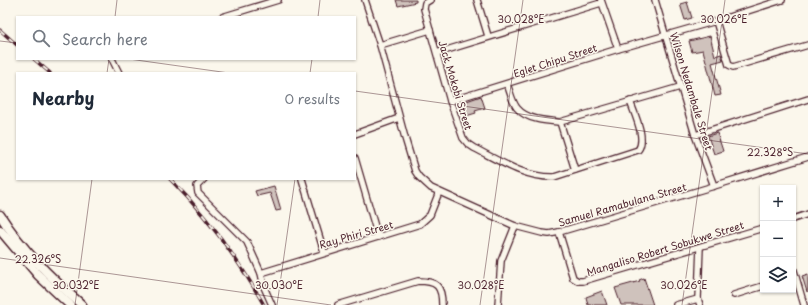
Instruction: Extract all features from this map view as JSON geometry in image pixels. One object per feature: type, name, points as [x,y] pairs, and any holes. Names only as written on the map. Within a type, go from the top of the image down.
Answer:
[{"type":"main road","points":[[0,215],[14,236],[46,273],[82,305]]},
{"type":"main road","points":[[0,230],[28,265],[70,305]]},
{"type":"street","points":[[225,16],[278,0]]},
{"type":"street","name":"Samuel Ramabulana Street","points":[[365,0],[380,45],[399,118],[415,171],[426,185],[515,226],[549,234],[558,232],[808,157]]},
{"type":"street","name":"Jack Mokobi Street","points":[[430,0],[425,3],[424,9],[450,102],[463,138],[474,148],[520,171],[536,176],[554,177],[636,151],[640,148],[642,146],[642,136],[630,101]]},
{"type":"street","points":[[477,0],[488,36]]},
{"type":"street","name":"Wilson Nedambale Street","points":[[655,0],[695,135],[714,186]]},
{"type":"street","name":"Eglet Chipu Street","points":[[450,102],[618,49],[716,21],[782,0]]},
{"type":"street","points":[[437,52],[601,2],[618,49]]},
{"type":"street","points":[[716,21],[729,65],[733,67],[808,45]]},
{"type":"street","points":[[380,45],[430,30]]},
{"type":"street","points":[[112,60],[118,72]]},
{"type":"street","points":[[507,84],[516,107],[522,112],[529,116],[546,121],[560,122],[680,87]]},
{"type":"street","points":[[695,135],[808,99]]},
{"type":"street","points":[[356,134],[399,118]]},
{"type":"street","points":[[560,122],[575,170]]},
{"type":"street","points":[[356,161],[378,238]]},
{"type":"street","points":[[203,180],[197,186],[198,192],[246,242],[261,273],[264,287],[272,305]]},
{"type":"street","points":[[302,180],[324,252]]},
{"type":"street","name":"Ray Phiri Street","points":[[261,273],[324,252],[378,238],[420,224],[430,215],[439,192]]},
{"type":"street","points":[[796,218],[808,214]]},
{"type":"street","points":[[498,305],[501,261],[515,226]]},
{"type":"street","name":"Mangaliso Robert Sobukwe Street","points":[[558,232],[573,278],[578,281],[588,281],[760,229]]},
{"type":"street","points":[[700,247],[698,298],[700,305]]},
{"type":"street","points":[[338,305],[418,281],[428,281],[437,285],[440,290],[442,305]]},
{"type":"street","points":[[796,282],[804,305]]},
{"type":"street","points":[[734,295],[760,287]]},
{"type":"street","points":[[676,305],[698,298]]},
{"type":"building","points":[[396,0],[416,0],[416,2],[398,6]]},
{"type":"building","points":[[687,2],[692,18],[685,20],[680,4]]},
{"type":"building","points":[[710,36],[715,56],[721,54],[723,60],[712,63],[721,95],[715,96],[703,50],[692,52],[689,41]]},
{"type":"building","points":[[481,96],[485,108],[466,116],[461,103]]},
{"type":"building","points":[[717,133],[723,151],[714,154],[708,136]]},
{"type":"building","points":[[274,186],[281,210],[276,211],[270,193],[257,196],[255,191]]},
{"type":"building","points":[[808,274],[808,291],[807,292],[802,276]]},
{"type":"building","points":[[644,278],[653,305],[621,305],[615,288],[640,281],[639,280]]},
{"type":"building","points":[[602,291],[607,305],[588,305],[586,297]]},
{"type":"railway","points":[[0,30],[16,44]]},
{"type":"railway","points":[[35,60],[49,72]]},
{"type":"railway","points":[[171,180],[210,223],[222,239],[244,271],[264,305]]}]
